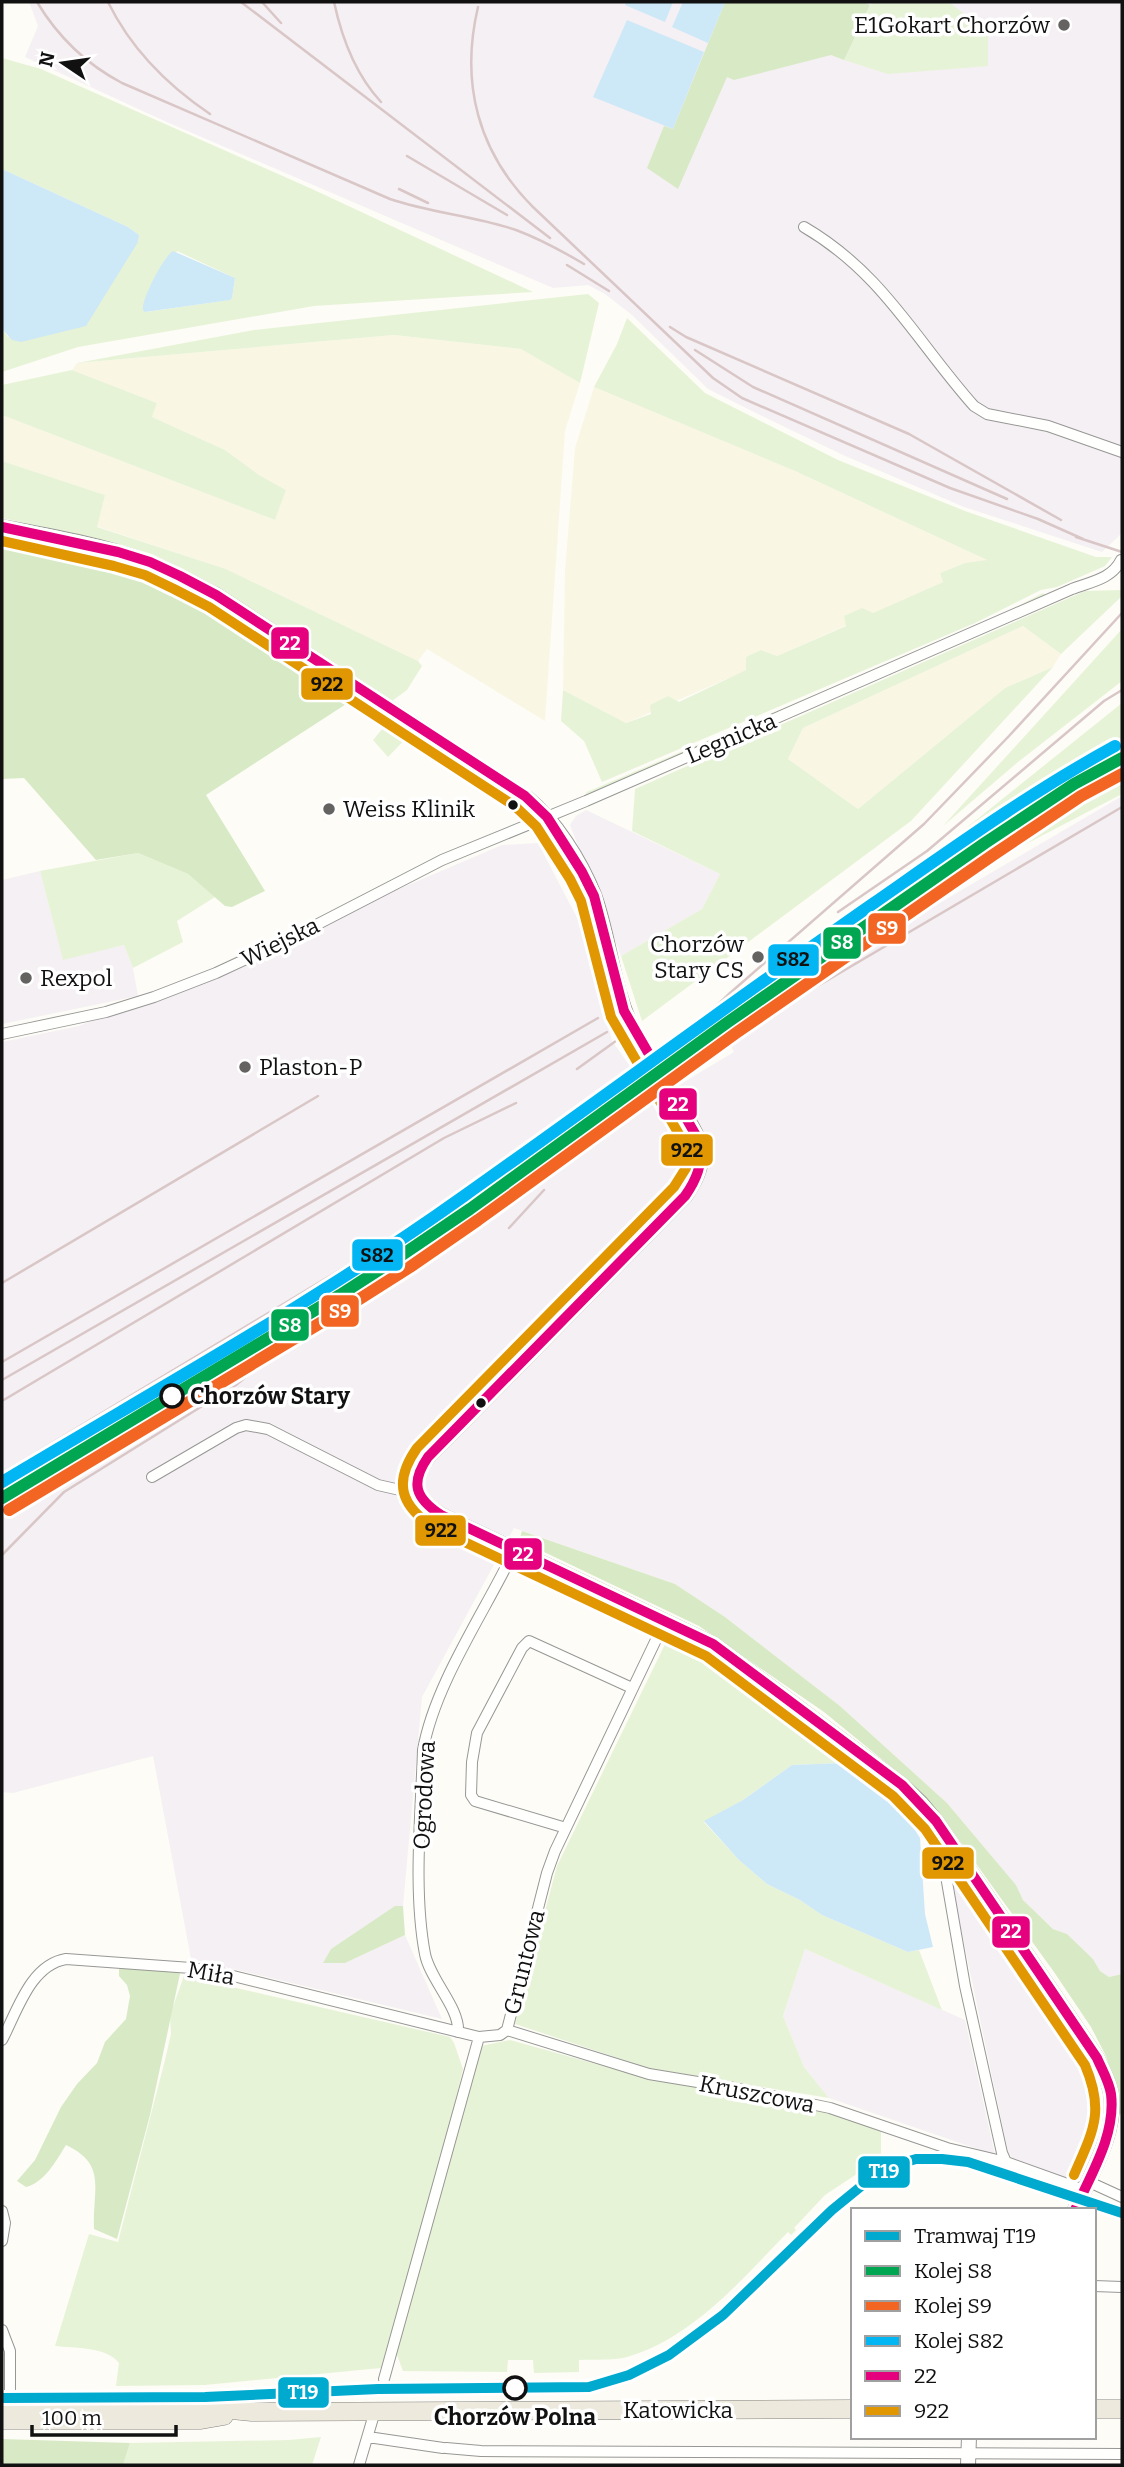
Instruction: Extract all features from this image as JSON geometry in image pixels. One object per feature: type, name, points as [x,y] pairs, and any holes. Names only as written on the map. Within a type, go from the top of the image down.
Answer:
[{"type":"main road","name":"Katowicka","points":[[5,2412],[201,2407],[251,2412],[851,2409]]},
{"type":"main road","points":[[1096,2409],[1122,2409]]},
{"type":"street","points":[[804,227],[829,242],[878,285],[974,406],[987,414],[1048,426],[1122,452]]},
{"type":"street","points":[[2,527],[118,552],[150,562],[180,576],[216,595],[525,796],[547,817],[594,896],[624,1011],[634,1030]]},
{"type":"street","name":"Legnicka","points":[[547,817],[1109,575],[1121,561]]},
{"type":"street","name":"Wiejska","points":[[2,1034],[106,1012],[216,973],[287,940],[442,860],[547,817]]},
{"type":"street","points":[[673,1098],[701,1144],[702,1165],[697,1180],[685,1196],[428,1457],[417,1474],[417,1489],[423,1501],[433,1510],[713,1644],[902,1785],[922,1803],[1097,2058],[1106,2076],[1111,2095],[1109,2124],[1076,2208]]},
{"type":"street","points":[[152,1477],[246,1425],[268,1429],[388,1488],[417,1489]]},
{"type":"street","name":"Ogrodowa","points":[[458,2032],[457,2018],[432,1975],[425,1954],[420,1878],[423,1750],[426,1731],[438,1698],[515,1549]]},
{"type":"street","name":"Gruntowa","points":[[384,2379],[479,2037],[500,2035],[507,2030],[547,1873],[665,1621]]},
{"type":"street","points":[[566,1828],[475,1801],[471,1795],[472,1762],[477,1733],[522,1648],[529,1641],[632,1688]]},
{"type":"street","points":[[936,1821],[965,1986],[1006,2162]]},
{"type":"street","name":"Miła","points":[[4,2032],[38,1975],[50,1964],[66,1959],[217,1972],[458,2032]]},
{"type":"street","name":"Kruszcowa","points":[[507,2030],[649,2074],[830,2108],[947,2148],[1006,2162],[1122,2197]]},
{"type":"street","points":[[458,2032],[479,2037]]},
{"type":"street","points":[[2,2211],[5,2223],[2,2241]]},
{"type":"street","points":[[1096,2286],[1122,2287]]},
{"type":"street","points":[[2,2330],[10,2351],[5,2412]]},
{"type":"street","points":[[359,2465],[375,2411]]},
{"type":"street","points":[[368,2437],[481,2451],[1122,2454]]},
{"type":"street","points":[[481,2451],[481,2465]]},
{"type":"street","points":[[567,2451],[567,2465]]},
{"type":"shaded area","points":[[29,2],[1122,2],[1122,533],[1102,552],[964,507],[843,455],[760,415],[708,389],[632,315],[605,294],[588,285],[553,288],[169,123],[25,57],[38,26]]},
{"type":"shaded area","points":[[394,335],[522,349],[580,383],[565,431],[545,721],[427,649],[418,661],[226,569],[96,526],[105,495],[2,461],[2,415],[275,520],[286,490],[259,475],[225,450],[152,417],[157,403],[72,370],[77,363]]},
{"type":"shaded area","points":[[594,387],[795,471],[989,561],[965,563],[940,573],[943,582],[777,656],[761,650],[747,670],[626,723],[563,690],[565,570],[575,448]]},
{"type":"shaded area","points":[[1023,626],[1061,654],[1053,667],[1005,688],[858,809],[788,759],[803,728]]},
{"type":"shaded area","points":[[1122,796],[1122,1974],[1109,1977],[1100,1971],[1093,1959],[1067,1934],[1053,1929],[1023,1900],[1016,1885],[947,1803],[840,1706],[725,1617],[675,1584],[514,1528],[422,1697],[403,1906],[395,1907],[331,1949],[324,1962],[345,1963],[405,1935],[442,2019],[191,1959],[153,1756],[13,1793],[2,1792],[2,1042],[79,1026],[502,845],[538,843],[586,935],[612,1041],[654,1100],[734,1052],[725,1034],[776,999]]},
{"type":"shaded area","points":[[586,810],[720,874],[702,909],[621,956],[570,825],[576,816]]},
{"type":"shaded area","points":[[40,871],[63,959],[124,945],[133,968],[138,996],[2,1024],[2,880]]},
{"type":"shaded area","points":[[951,1857],[1093,2071],[1099,2119],[1073,2182],[1014,2160],[1008,2152],[946,1858]]},
{"type":"shaded area","points":[[805,1949],[965,2020],[995,2155],[829,2098],[804,2067],[783,2016]]},
{"type":"green space","points":[[725,2],[864,2],[870,5],[844,60],[831,55],[734,80],[727,77],[678,189],[647,168],[664,126],[673,129]]},
{"type":"green space","points":[[872,2],[949,2],[988,33],[988,66],[888,74],[844,60]]},
{"type":"green space","points":[[2,58],[41,69],[312,189],[533,292],[314,306],[78,347],[2,372],[2,329],[8,337],[138,242],[139,235],[128,227],[2,169]],"holes":[[[177,251],[235,278],[232,298],[229,300],[146,312]]]},
{"type":"green space","points":[[588,294],[599,303],[580,383],[521,349],[394,335],[77,363],[254,330]]},
{"type":"green space","points":[[627,318],[705,393],[838,460],[965,511],[1096,557],[1112,557],[1105,566],[1057,587],[1041,590],[975,623],[602,782],[584,741],[561,721],[563,690],[626,723],[651,714],[650,705],[668,696],[679,702],[746,670],[746,657],[761,650],[777,656],[846,626],[844,616],[862,608],[873,613],[943,582],[940,573],[965,563],[987,560],[795,471],[594,387],[617,344]]},
{"type":"green space","points":[[72,370],[157,403],[152,417],[225,450],[259,475],[286,490],[275,520],[2,415],[2,385]]},
{"type":"green space","points":[[2,461],[105,495],[97,527],[226,569],[418,661],[422,666],[407,690],[392,701],[207,581],[97,539],[2,518]]},
{"type":"green space","points":[[2,536],[108,557],[205,599],[357,697],[206,795],[265,891],[232,907],[225,906],[188,874],[138,853],[96,860],[24,778],[2,779]]},
{"type":"green space","points":[[1122,590],[1122,596],[1061,654],[1023,626],[803,728],[788,759],[858,809],[1005,688],[1053,667],[911,821],[642,1021],[621,956],[702,909],[720,874],[632,831],[635,789],[1085,591]]},
{"type":"green space","points":[[1043,593],[1047,596],[814,699],[585,795],[999,616]]},
{"type":"green space","points":[[1122,629],[1122,681],[1018,762],[943,826]]},
{"type":"green space","points":[[1122,703],[1122,745],[1060,778],[914,880],[832,927],[885,893]]},
{"type":"green space","points":[[394,715],[415,729],[388,757],[373,740]]},
{"type":"green space","points":[[1122,763],[1122,794],[999,858],[955,869],[1110,768]]},
{"type":"green space","points":[[138,853],[188,874],[215,897],[177,921],[183,942],[133,968],[124,945],[63,960],[40,871]]},
{"type":"green space","points":[[522,1531],[675,1584],[725,1617],[840,1706],[947,1803],[1016,1885],[1023,1900],[1053,1929],[1067,1934],[1093,1959],[1100,1971],[1109,1977],[1122,1974],[1122,2115],[1118,2113],[1119,2093],[1105,2054],[1091,2027],[941,1815],[906,1779],[824,1712],[699,1626],[519,1540]]},
{"type":"green space","points":[[670,1634],[843,1763],[792,1765],[743,1800],[704,1822],[738,1859],[767,1884],[800,1900],[822,1915],[908,1952],[919,1950],[942,2010],[805,1949],[783,2016],[804,2067],[829,2098],[648,2068],[515,2024],[557,1866]]},
{"type":"green space","points":[[395,1906],[403,1906],[405,1935],[345,1963],[323,1963],[331,1949]]},
{"type":"green space","points":[[119,1969],[181,1969],[150,2115],[117,2239],[94,2229],[93,2170],[88,2161],[66,2145],[39,2181],[26,2187],[17,2181],[35,2160],[61,2107],[77,2084],[97,2063],[105,2042],[126,2019],[130,1996],[127,1985],[119,1976]]},
{"type":"green space","points":[[184,1976],[450,2037],[454,2043],[463,2069],[381,2368],[205,2385],[116,2386],[119,2363],[114,2358],[90,2349],[55,2346],[89,2234],[118,2242],[171,2034],[170,2015]]},
{"type":"green space","points":[[510,2040],[643,2077],[783,2099],[881,2129],[881,2158],[825,2195],[794,2228],[796,2230],[791,2235],[788,2232],[715,2305],[674,2336],[651,2348],[622,2358],[579,2360],[579,2372],[534,2373],[533,2360],[508,2360],[507,2372],[403,2371],[395,2350],[481,2046]]},
{"type":"green space","points":[[321,2437],[312,2465],[123,2465],[130,2443]]},
{"type":"green space","points":[[2,2439],[130,2443],[123,2465],[2,2465]]},
{"type":"water","points":[[626,2],[673,2],[665,22],[625,5]]},
{"type":"water","points":[[683,2],[725,2],[708,43],[672,27]]},
{"type":"water","points":[[627,20],[704,52],[673,129],[593,97]]},
{"type":"water","points":[[2,169],[128,227],[139,235],[138,242],[86,326],[21,342],[12,340],[2,329]]},
{"type":"water","points":[[173,251],[235,278],[232,298],[145,312],[143,305],[149,288],[164,261]]},
{"type":"water","points":[[843,1763],[897,1802],[920,1838],[925,1914],[933,1947],[908,1952],[822,1915],[800,1900],[767,1884],[738,1859],[704,1821],[743,1800],[792,1765]]},
{"type":"tunnel","points":[[633,1030],[673,1098]]},
{"type":"railway","points":[[37,2],[54,27],[74,48],[96,67],[122,83],[390,199],[516,230],[584,264]]},
{"type":"railway","points":[[108,2],[128,35],[152,65],[179,91],[210,114]]},
{"type":"railway","points":[[241,2],[550,238]]},
{"type":"railway","points":[[262,2],[281,23]]},
{"type":"railway","points":[[334,2],[341,29],[357,68],[381,102]]},
{"type":"railway","points":[[478,7],[471,63],[473,89],[478,115],[499,163],[514,186],[533,207],[713,378],[742,398],[950,488],[1038,519],[1083,539]]},
{"type":"railway","points":[[407,156],[507,215]]},
{"type":"railway","points":[[399,189],[428,203]]},
{"type":"railway","points":[[567,265],[609,291]]},
{"type":"railway","points":[[670,327],[686,337],[909,434],[1061,520]]},
{"type":"railway","points":[[695,350],[753,387],[1007,499]]},
{"type":"railway","points":[[1076,537],[1122,552]]},
{"type":"railway","points":[[2,1473],[400,1234],[500,1168],[689,1032],[924,824],[1122,613]]},
{"type":"railway","points":[[838,912],[927,851],[1104,701],[1122,690]]},
{"type":"railway","points":[[2,1508],[501,1212],[690,1061],[1122,807]]},
{"type":"railway","points":[[2,1362],[598,1018]]},
{"type":"railway","points":[[2,1380],[607,1032]]},
{"type":"railway","points":[[577,1069],[620,1038]]},
{"type":"railway","points":[[2,1283],[318,1096]]},
{"type":"railway","points":[[2,1401],[444,1138],[516,1103]]},
{"type":"railway","points":[[509,1228],[544,1190]]},
{"type":"railway","points":[[374,1279],[402,1255]]},
{"type":"railway","points":[[2,1555],[64,1492],[236,1385],[268,1359]]},
{"type":"tram line","name":"T19","points":[[2,2398],[205,2397],[378,2389],[589,2387],[629,2375],[669,2355],[723,2315],[832,2210],[870,2179],[899,2164],[916,2159],[968,2162],[1122,2213]]},
{"type":"rail line","name":"S82","points":[[2,1482],[236,1344],[408,1235],[933,862],[1023,801],[1115,746]]},
{"type":"rail line","name":"S8","points":[[2,1498],[402,1255],[470,1209],[728,1022],[985,843],[1074,784],[1122,758]]},
{"type":"rail line","name":"S9","points":[[9,1510],[410,1267],[736,1033],[993,855],[1081,796],[1122,774]]},
{"type":"transit line","name":"22","points":[[2,527],[118,552],[150,562],[216,595],[525,796],[547,817],[594,896],[624,1011],[701,1144],[700,1165],[685,1196],[428,1457],[419,1475],[418,1489],[425,1502],[441,1515],[713,1644],[902,1785],[936,1821],[1097,2058],[1109,2085],[1112,2109],[1106,2139],[1076,2208]]},
{"type":"transit line","name":"922","points":[[2,541],[145,575],[209,607],[516,807],[536,826],[581,901],[611,1017],[687,1148],[686,1168],[674,1187],[417,1448],[405,1472],[404,1492],[414,1511],[435,1528],[706,1656],[893,1796],[925,1829],[1085,2065],[1094,2096],[1094,2121],[1087,2146],[1074,2175]]},
{"type":"place","name":"E1Gokart Chorzów","points":[[1064,25]]},
{"type":"place","name":"Weiss Klinik","points":[[329,809]]},
{"type":"place","name":"Chorzów Stary CS","points":[[758,957]]},
{"type":"place","name":"Rexpol","points":[[26,978]]},
{"type":"place","name":"Plaston-P","points":[[245,1067]]},
{"type":"place","name":"Chorzów Stary","points":[[172,1396]]},
{"type":"place","name":"Chorzów Polna","points":[[515,2388]]}]
